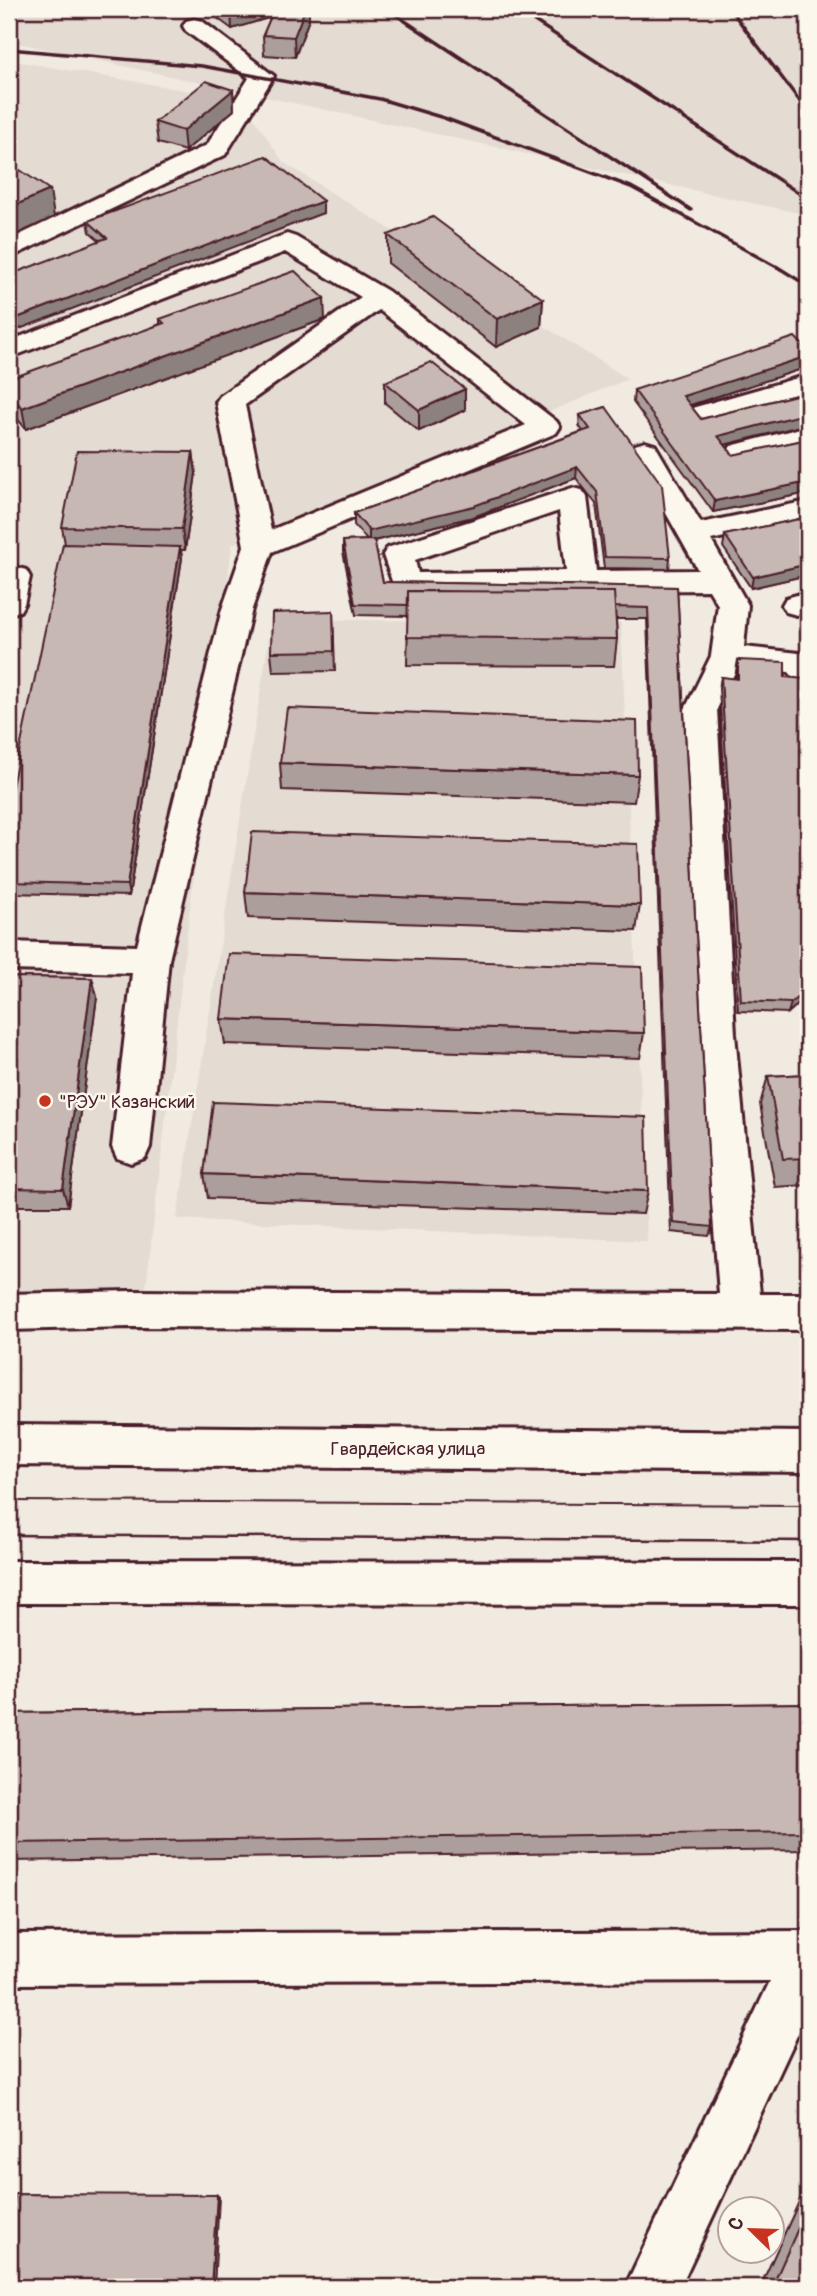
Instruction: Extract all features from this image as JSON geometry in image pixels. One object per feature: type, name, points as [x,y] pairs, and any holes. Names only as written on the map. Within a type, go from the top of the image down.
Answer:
[{"type":"main road","points":[[9,250],[216,150],[262,76],[194,26]]},
{"type":"main road","points":[[9,350],[287,242],[379,298],[546,427],[259,546]]},
{"type":"main road","points":[[131,1147],[151,960],[237,609],[259,546],[230,402],[379,298]]},
{"type":"main road","points":[[702,414],[808,383]]},
{"type":"main road","points":[[741,452],[808,435]]},
{"type":"main road","points":[[645,451],[733,605],[727,656],[702,709],[718,1034],[741,1311]]},
{"type":"main road","points":[[582,581],[572,497],[398,555],[407,583],[719,580]]},
{"type":"main road","points":[[692,535],[808,510]]},
{"type":"main road","points":[[727,656],[798,663],[808,674]]},
{"type":"main road","points":[[9,956],[151,960]]},
{"type":"main road","points":[[9,1312],[129,1309],[808,1312]]},
{"type":"main road","name":"Гвардейская улица","points":[[9,1445],[808,1452]]},
{"type":"main road","points":[[9,1582],[808,1583]]},
{"type":"main road","points":[[9,1959],[808,1956],[652,2287]]},
{"type":"shaded area","points":[[9,9],[808,9],[808,215],[9,41]]},
{"type":"shaded area","points":[[9,60],[242,100],[283,162],[628,379],[232,544],[145,1296],[9,1299]]},
{"type":"shaded area","points":[[272,619],[621,623],[647,1241],[177,1219]]},
{"type":"building","points":[[274,9],[305,9],[294,37],[263,35]]},
{"type":"building","points":[[206,81],[233,90],[183,131],[155,122]]},
{"type":"building","points":[[266,156],[323,201],[9,321],[9,275],[107,238],[88,221]]},
{"type":"building","points":[[20,170],[50,190],[9,208],[9,175]]},
{"type":"building","points":[[433,217],[543,299],[497,319],[388,235]]},
{"type":"building","points":[[295,271],[324,298],[22,408],[9,393],[9,379],[164,323],[160,319]]},
{"type":"building","points":[[795,337],[808,350],[808,356],[683,396],[701,419],[808,392],[808,413],[718,436],[733,455],[808,439],[808,482],[715,501],[634,390]]},
{"type":"building","points":[[431,362],[465,389],[419,410],[385,382]]},
{"type":"building","points":[[606,407],[662,485],[670,558],[605,557],[597,492],[577,467],[474,506],[369,531],[354,513],[590,429],[580,415]]},
{"type":"building","points":[[77,451],[193,452],[182,529],[62,527]]},
{"type":"building","points":[[808,517],[808,564],[753,577],[725,535]]},
{"type":"building","points":[[374,540],[383,582],[677,587],[712,1227],[673,1223],[648,608],[615,607],[614,592],[408,591],[408,605],[355,604],[343,541]]},
{"type":"building","points":[[63,544],[180,547],[127,885],[9,882],[9,801]]},
{"type":"building","points":[[408,591],[614,592],[617,639],[407,637]]},
{"type":"building","points":[[333,611],[334,651],[271,652],[272,613]]},
{"type":"building","points":[[738,660],[785,662],[785,677],[805,679],[808,717],[808,988],[791,1003],[741,1001],[721,677],[738,679]]},
{"type":"building","points":[[287,708],[637,721],[638,775],[280,763]]},
{"type":"building","points":[[252,832],[638,844],[640,905],[245,892]]},
{"type":"building","points":[[229,954],[642,967],[644,1033],[221,1019]]},
{"type":"building","name":"\"РЭУ\" Казанский","points":[[9,977],[92,978],[63,1189],[9,1188]]},
{"type":"building","points":[[808,1074],[808,1158],[783,1159],[768,1076]]},
{"type":"building","points":[[213,1102],[646,1117],[648,1191],[204,1174]]},
{"type":"building","points":[[808,1703],[808,1832],[9,1843],[9,1713]]},
{"type":"building","points":[[15,2194],[217,2195],[211,2287],[9,2287]]},
{"type":"building","points":[[808,2206],[808,2287],[772,2287],[782,2264],[786,2264],[786,2256]]},
{"type":"tram line","points":[[9,1501],[808,1505]]},
{"type":"tram line","points":[[9,1535],[808,1541]]},
{"type":"railway","points":[[387,9],[691,210]]},
{"type":"railway","points":[[516,9],[808,199]]},
{"type":"railway","points":[[730,9],[808,112]]},
{"type":"railway","points":[[9,49],[202,66],[380,99],[444,118],[631,187],[784,271]]},
{"type":"railway","points":[[776,266],[784,271]]},
{"type":"railway","points":[[784,271],[808,286]]},
{"type":"place","name":"\"РЭУ\" Казанский","points":[[45,1101]]}]
